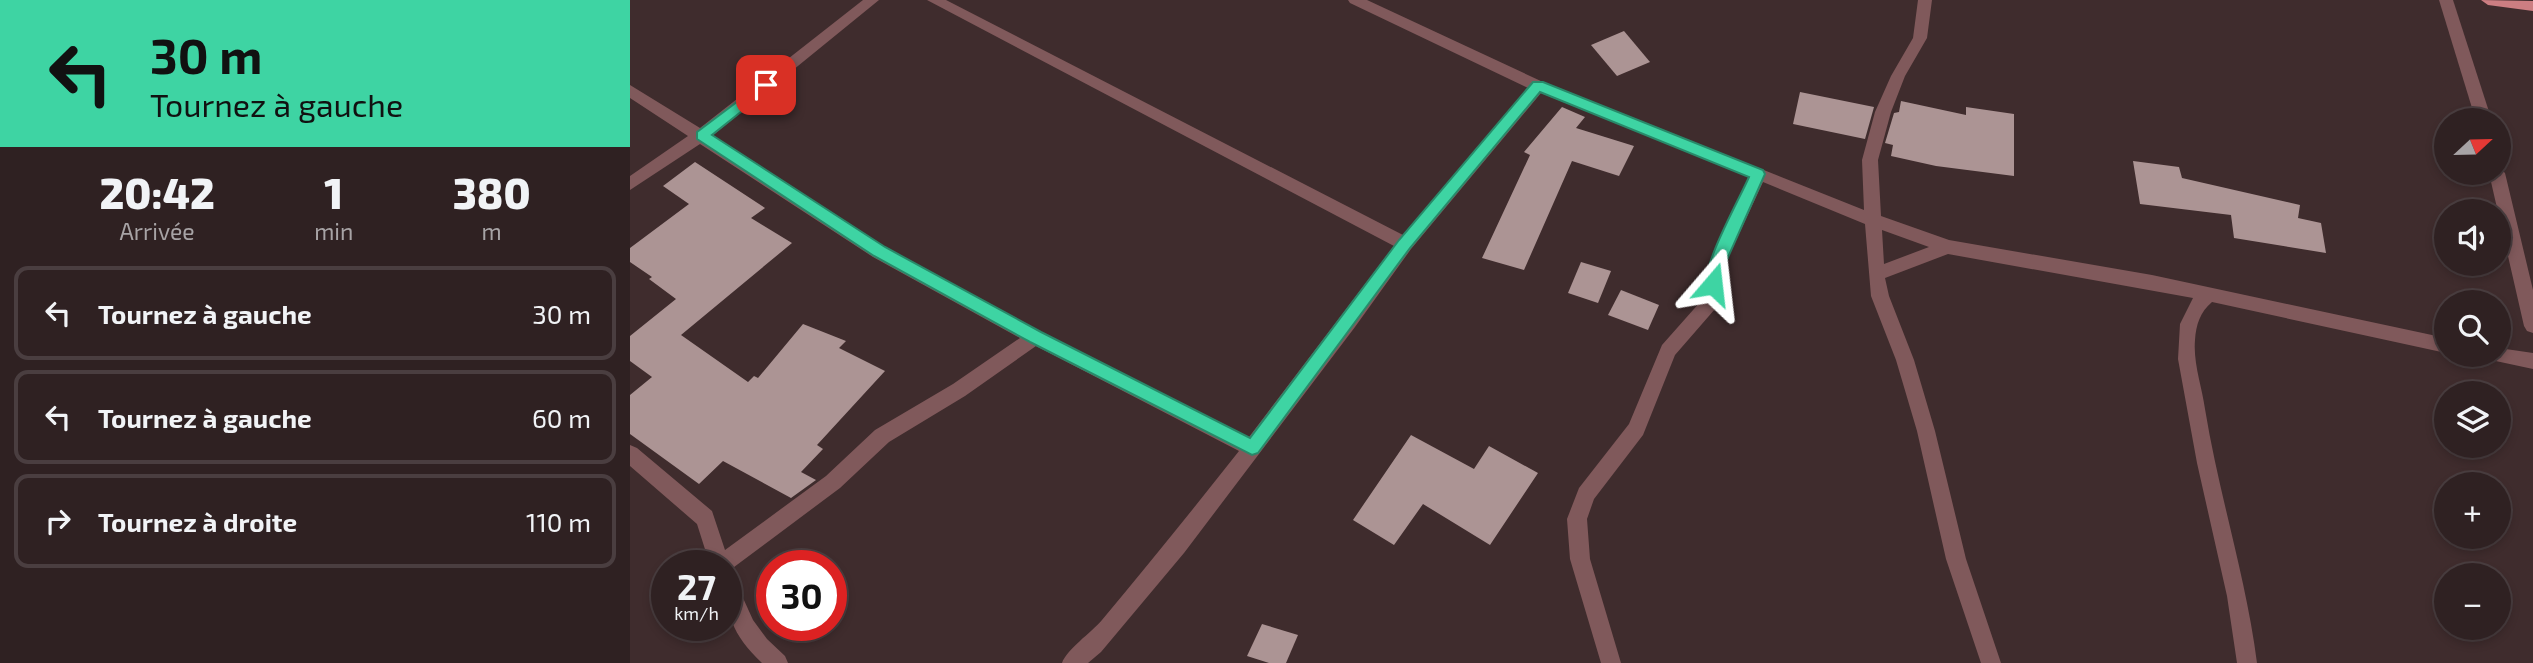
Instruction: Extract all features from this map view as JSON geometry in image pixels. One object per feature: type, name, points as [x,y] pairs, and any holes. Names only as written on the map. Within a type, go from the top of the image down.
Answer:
[{"type":"main road","points":[[2488,0],[2533,6]]},
{"type":"street","points":[[630,184],[702,135],[872,0]]},
{"type":"street","points":[[934,0],[1405,244]]},
{"type":"street","points":[[1355,0],[1538,86],[1873,220],[1948,247],[2211,293],[2434,343]]},
{"type":"street","points":[[1925,0],[1920,38],[1898,76],[1883,112],[1870,160],[1876,274],[1880,296],[1905,360],[1926,431],[1956,559],[1974,620],[1991,663]]},
{"type":"street","points":[[2446,0],[2480,108]]},
{"type":"street","points":[[1072,663],[1094,645],[1177,546],[1405,244],[1538,86]]},
{"type":"street","points":[[630,91],[702,135],[879,252],[1035,337],[1252,447]]},
{"type":"street","points":[[1611,663],[1580,559],[1577,519],[1586,494],[1636,429],[1668,350],[1709,304],[1717,264],[1758,174]]},
{"type":"street","points":[[2500,186],[2533,326]]},
{"type":"street","points":[[1876,274],[1948,247]]},
{"type":"street","points":[[2211,293],[2199,300],[2192,312],[2186,340],[2209,481],[2244,626],[2247,663]]},
{"type":"street","points":[[740,550],[833,482],[882,436],[959,390],[1035,337]]},
{"type":"street","points":[[2511,357],[2533,360]]},
{"type":"street","points":[[630,454],[705,518],[715,550]]},
{"type":"street","points":[[742,623],[766,654],[778,663]]},
{"type":"building","points":[[1624,31],[1650,62],[1617,76],[1591,45]]},
{"type":"building","points":[[1800,92],[1874,107],[1865,139],[1793,124]]},
{"type":"building","points":[[1901,101],[1966,115],[1966,107],[2014,114],[2014,176],[1936,166],[1891,156],[1893,145],[1885,143],[1894,113],[1899,112]]},
{"type":"building","points":[[1562,107],[1585,117],[1576,128],[1634,146],[1619,176],[1572,161],[1524,270],[1482,258],[1530,155],[1524,152]]},
{"type":"building","points":[[2133,161],[2179,167],[2182,178],[2300,205],[2298,218],[2321,223],[2326,253],[2234,238],[2231,215],[2140,204]]},
{"type":"building","points":[[695,162],[765,208],[751,218],[792,243],[681,335],[748,382],[754,376],[758,378],[803,324],[846,341],[839,348],[885,371],[817,445],[823,449],[801,472],[816,480],[791,498],[723,461],[699,484],[630,434],[630,395],[652,377],[630,361],[630,336],[676,299],[649,279],[652,277],[630,262],[630,248],[689,204],[663,186]]},
{"type":"building","points":[[1581,262],[1611,271],[1598,303],[1568,293]]},
{"type":"building","points":[[1621,290],[1659,305],[1648,330],[1608,315]]},
{"type":"building","points":[[1411,435],[1474,469],[1489,446],[1538,473],[1490,545],[1423,504],[1394,545],[1353,520]]},
{"type":"building","points":[[1262,624],[1298,635],[1286,663],[1269,663],[1247,656]]},
{"type":"route","points":[[766,85],[702,135],[879,252],[1035,337],[1252,447],[1349,322],[1405,244],[1538,86],[1758,174],[1717,264],[1713,284]]}]
